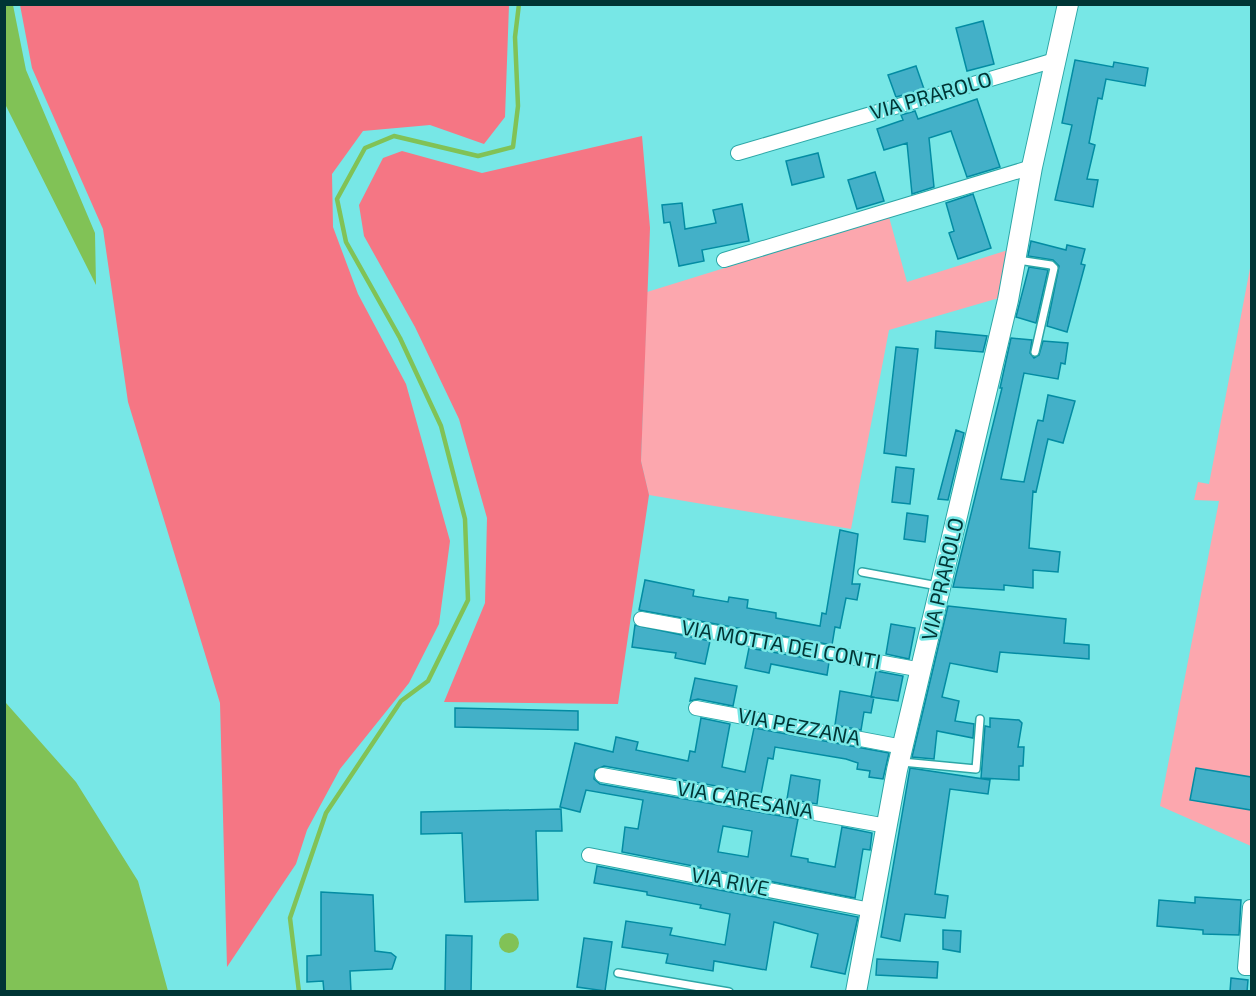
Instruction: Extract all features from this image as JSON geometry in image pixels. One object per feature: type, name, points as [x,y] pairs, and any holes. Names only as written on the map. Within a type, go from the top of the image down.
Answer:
[{"type":"street","name":"VIA PRAROLO","points":[[856,992],[901,754],[1016,259],[1032,166],[1068,4]]},
{"type":"street","name":"VIA PRAROLO","points":[[738,153],[1055,60]]},
{"type":"street","points":[[724,260],[1032,166]]},
{"type":"street","name":"VIA MOTTA DEI CONTI","points":[[641,619],[922,670]]},
{"type":"street","name":"VIA PEZZANA","points":[[696,708],[901,754]]},
{"type":"street","name":"VIA CARESANA","points":[[602,775],[887,826]]},
{"type":"street","name":"VIA RIVE","points":[[589,855],[871,910]]},
{"type":"street","points":[[1250,907],[1245,968],[1251,968]]},
{"type":"lane","points":[[1016,259],[1051,265],[1054,268],[1035,352]]},
{"type":"lane","points":[[862,572],[941,587]]},
{"type":"lane","points":[[901,754],[976,769],[980,719]]},
{"type":"lane","points":[[618,973],[729,992]]},
{"type":"shaded area","points":[[5,4],[13,5],[26,70],[95,233],[96,285],[5,104]]},
{"type":"shaded area","points":[[20,5],[509,5],[505,117],[484,144],[430,125],[363,131],[332,174],[333,227],[358,294],[406,384],[450,541],[439,624],[409,683],[340,769],[307,830],[296,864],[227,967],[220,703],[128,402],[103,229],[32,68]]},
{"type":"shaded area","points":[[642,136],[650,228],[641,461],[649,495],[618,704],[444,702],[485,603],[487,518],[459,419],[415,327],[364,236],[359,205],[383,158],[402,151],[482,173]]},
{"type":"shaded area","points":[[889,217],[907,282],[1008,250],[999,298],[889,330],[851,529],[649,495],[641,461],[647,292]]},
{"type":"shaded area","points":[[1251,263],[1251,846],[1160,806],[1219,501],[1194,500],[1198,482],[1209,484]]},
{"type":"shaded area","points":[[4,690],[6,703],[76,782],[138,881],[168,991],[5,991]]},
{"type":"shaded area","points":[[505,933],[513,933],[519,939],[519,947],[513,953],[505,953],[499,947],[499,939]]},
{"type":"building","points":[[983,21],[994,64],[967,71],[956,28]]},
{"type":"building","points":[[1075,60],[1113,67],[1114,62],[1148,68],[1145,86],[1106,79],[1102,99],[1098,98],[1089,143],[1095,145],[1087,179],[1098,180],[1093,207],[1055,200],[1072,125],[1062,123]]},
{"type":"building","points":[[916,66],[924,89],[896,97],[888,75]]},
{"type":"building","points":[[977,99],[1000,167],[967,177],[951,131],[929,138],[934,187],[912,194],[907,143],[884,150],[877,129],[903,120],[901,115],[915,111],[918,119]]},
{"type":"building","points":[[818,153],[824,177],[792,185],[786,161]]},
{"type":"building","points":[[875,172],[884,201],[857,209],[848,180]]},
{"type":"building","points":[[973,194],[991,248],[958,259],[949,233],[954,231],[946,203]]},
{"type":"building","points":[[682,203],[685,229],[716,223],[713,210],[742,204],[749,241],[702,250],[704,261],[679,266],[670,222],[664,223],[662,205]]},
{"type":"building","points":[[1031,241],[1066,250],[1067,245],[1085,249],[1081,264],[1085,265],[1067,332],[1047,326],[1059,266],[1053,260],[1028,256]]},
{"type":"building","points":[[1029,267],[1048,270],[1036,323],[1016,317]]},
{"type":"building","points":[[936,331],[987,336],[983,352],[935,348]]},
{"type":"building","points":[[1011,338],[1032,340],[1030,353],[1034,358],[1039,355],[1043,341],[1068,343],[1065,364],[1061,363],[1058,379],[1024,373],[1001,479],[1024,482],[1037,423],[1038,420],[1043,421],[1048,395],[1075,401],[1063,443],[1048,439],[1036,492],[1033,491],[1029,548],[1060,552],[1058,572],[1033,570],[1033,588],[1004,585],[1004,590],[953,587],[1002,388],[1000,388]]},
{"type":"building","points":[[896,347],[918,349],[906,456],[884,453]]},
{"type":"building","points":[[956,430],[964,433],[948,500],[938,499]]},
{"type":"building","points":[[896,467],[914,469],[910,504],[892,502]]},
{"type":"building","points":[[907,513],[928,516],[925,542],[904,539]]},
{"type":"building","points":[[840,530],[858,534],[852,584],[860,584],[857,600],[846,598],[840,628],[835,627],[832,645],[639,610],[645,580],[694,590],[693,596],[728,602],[729,597],[748,600],[747,608],[776,613],[776,618],[820,626],[822,613],[826,614]]},
{"type":"building","points":[[948,606],[1066,619],[1064,643],[1089,645],[1089,659],[1000,652],[997,672],[950,663],[942,697],[959,701],[955,721],[974,724],[973,738],[937,731],[934,759],[912,757]]},
{"type":"building","points":[[891,624],[915,628],[909,659],[886,654]]},
{"type":"building","points":[[635,625],[710,641],[705,664],[675,658],[676,653],[632,647]]},
{"type":"building","points":[[749,648],[829,662],[827,675],[771,664],[769,673],[745,668]]},
{"type":"building","points":[[876,671],[903,676],[898,701],[871,697]]},
{"type":"building","points":[[695,678],[737,686],[733,706],[698,699],[690,701]]},
{"type":"building","points":[[840,691],[874,697],[871,713],[864,712],[861,730],[835,725]]},
{"type":"building","points":[[455,708],[578,711],[578,730],[455,727]]},
{"type":"building","points":[[701,718],[730,724],[722,767],[745,772],[754,728],[889,753],[883,779],[869,777],[870,771],[857,769],[858,763],[846,759],[775,747],[773,759],[768,758],[761,794],[604,766],[595,770],[594,779],[600,784],[798,819],[791,856],[808,859],[808,862],[835,867],[842,827],[872,833],[870,850],[863,849],[855,898],[622,852],[625,827],[638,829],[643,800],[586,790],[580,812],[560,807],[575,743],[613,752],[616,737],[638,742],[636,750],[688,761],[690,751],[695,752]],"holes":[[[723,826],[752,831],[748,857],[718,852]]]},
{"type":"building","points":[[990,718],[1019,720],[1022,723],[1018,747],[1024,747],[1023,766],[1019,766],[1019,780],[981,778],[985,726],[990,727]]},
{"type":"building","points":[[910,768],[990,780],[988,794],[950,789],[935,894],[948,896],[945,918],[905,914],[900,941],[881,937]]},
{"type":"building","points":[[1196,768],[1251,777],[1251,810],[1190,800]]},
{"type":"building","points":[[791,775],[820,780],[817,804],[787,799]]},
{"type":"building","points":[[561,809],[562,831],[536,831],[538,900],[465,902],[462,833],[421,834],[421,812]]},
{"type":"building","points":[[597,866],[858,917],[845,974],[811,967],[818,934],[774,922],[766,970],[714,961],[713,971],[666,963],[668,954],[622,947],[626,921],[672,928],[670,935],[725,945],[730,914],[700,908],[701,905],[647,895],[647,892],[594,883]]},
{"type":"building","points":[[321,892],[373,895],[375,951],[391,953],[396,957],[392,969],[350,971],[351,992],[324,992],[323,981],[307,982],[307,956],[321,955]]},
{"type":"building","points":[[1195,897],[1241,900],[1239,935],[1203,934],[1203,930],[1157,926],[1159,900],[1195,903]]},
{"type":"building","points":[[943,930],[961,931],[960,952],[943,949]]},
{"type":"building","points":[[446,935],[472,936],[471,992],[445,992]]},
{"type":"building","points":[[584,938],[612,942],[605,991],[577,987]]},
{"type":"building","points":[[877,959],[938,962],[937,978],[876,975]]},
{"type":"building","points":[[1231,978],[1248,980],[1247,992],[1230,992]]},
{"type":"waterway","points":[[299,992],[290,918],[326,813],[401,701],[428,681],[468,600],[465,519],[441,426],[400,338],[346,242],[337,199],[365,148],[394,136],[478,156],[513,147],[518,106],[515,37],[519,4]]}]
